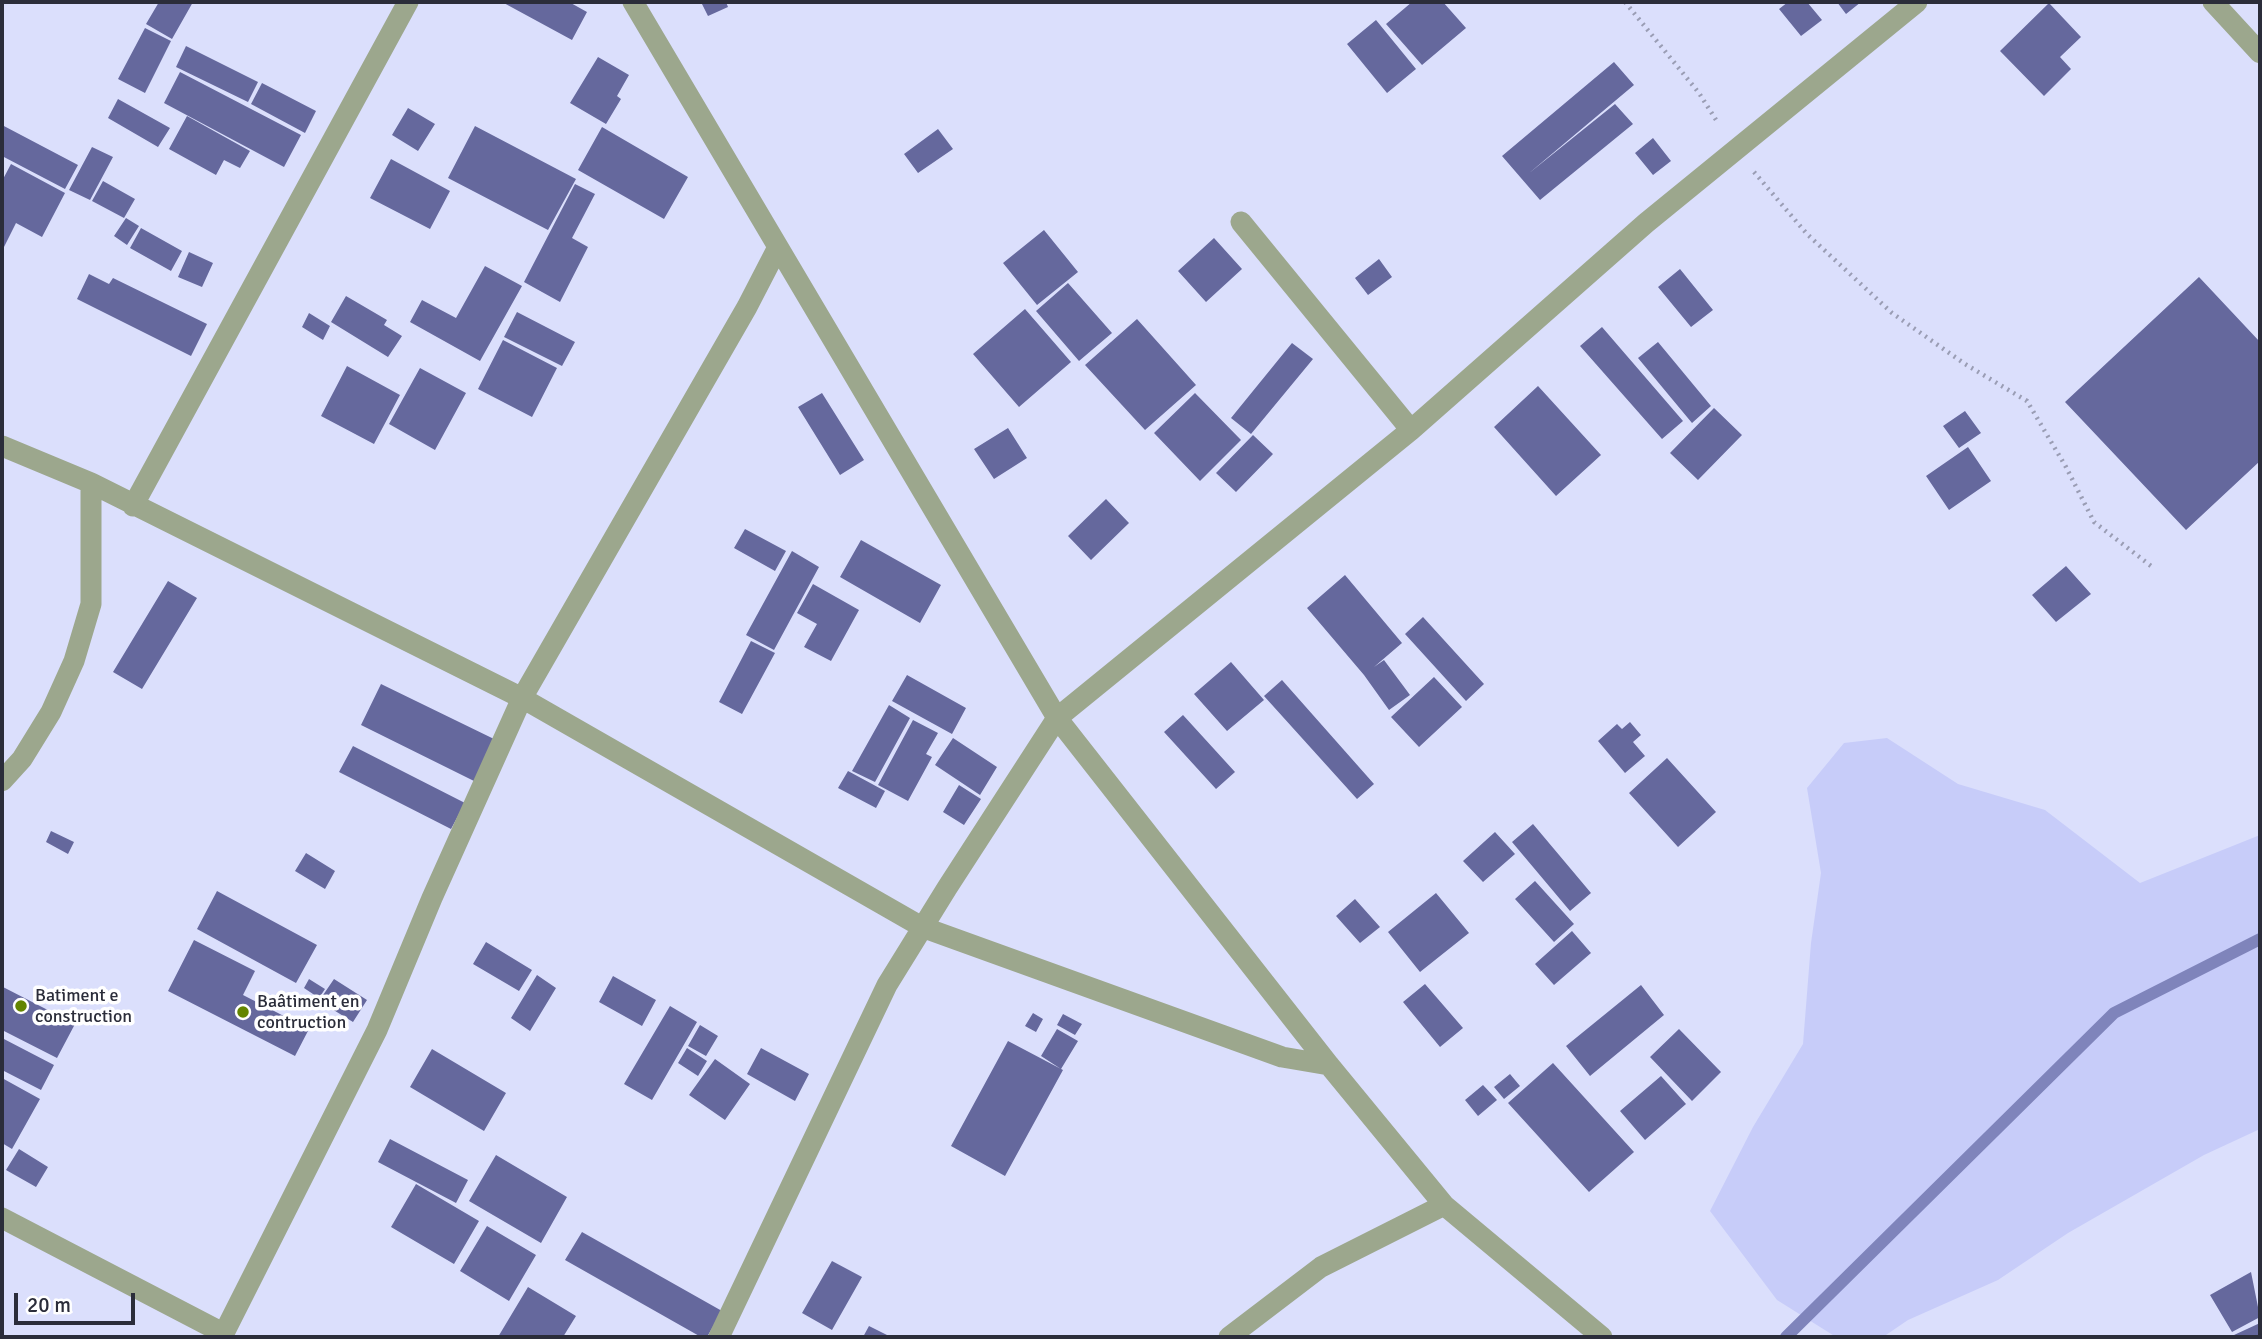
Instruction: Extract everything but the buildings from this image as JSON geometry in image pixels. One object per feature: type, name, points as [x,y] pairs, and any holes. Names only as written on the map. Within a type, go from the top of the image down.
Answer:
[{"type":"street","points":[[133,506],[408,2]]},
{"type":"street","points":[[634,2],[1057,718],[1329,1065],[1444,1205],[1602,1337]]},
{"type":"street","points":[[719,1337],[887,985],[922,926],[1057,718],[1412,430],[1646,223],[1917,2]]},
{"type":"street","points":[[2213,2],[2260,53]]},
{"type":"street","points":[[1241,222],[1412,430]]},
{"type":"street","points":[[2,1218],[222,1335],[377,1030],[432,898],[522,698],[747,307],[778,247]]},
{"type":"street","points":[[2,446],[91,483],[522,698],[922,926],[1282,1056],[1329,1065]]},
{"type":"street","points":[[2,781],[22,759],[51,712],[78,650],[91,604],[91,483]]},
{"type":"street","points":[[1229,1337],[1321,1267],[1444,1205]]},
{"type":"path","points":[[1625,2],[1699,93],[1735,149],[1807,234],[1892,313],[1965,364],[2027,401],[2066,467],[2094,522],[2151,566]]},
{"type":"shaded area","points":[[1887,738],[1958,784],[2045,810],[2140,883],[2260,835],[2260,1129],[2204,1155],[2068,1233],[1998,1280],[1908,1320],[1883,1337],[1836,1337],[1777,1300],[1710,1211],[1753,1127],[1803,1044],[1811,943],[1821,873],[1807,788],[1844,743]]},
{"type":"waterway","points":[[1786,1337],[2114,1013],[2260,939]]},
{"type":"place","name":"Batiment e construction","points":[[21,1006]]},
{"type":"place","name":"Baâtiment en contruction","points":[[243,1012]]}]
